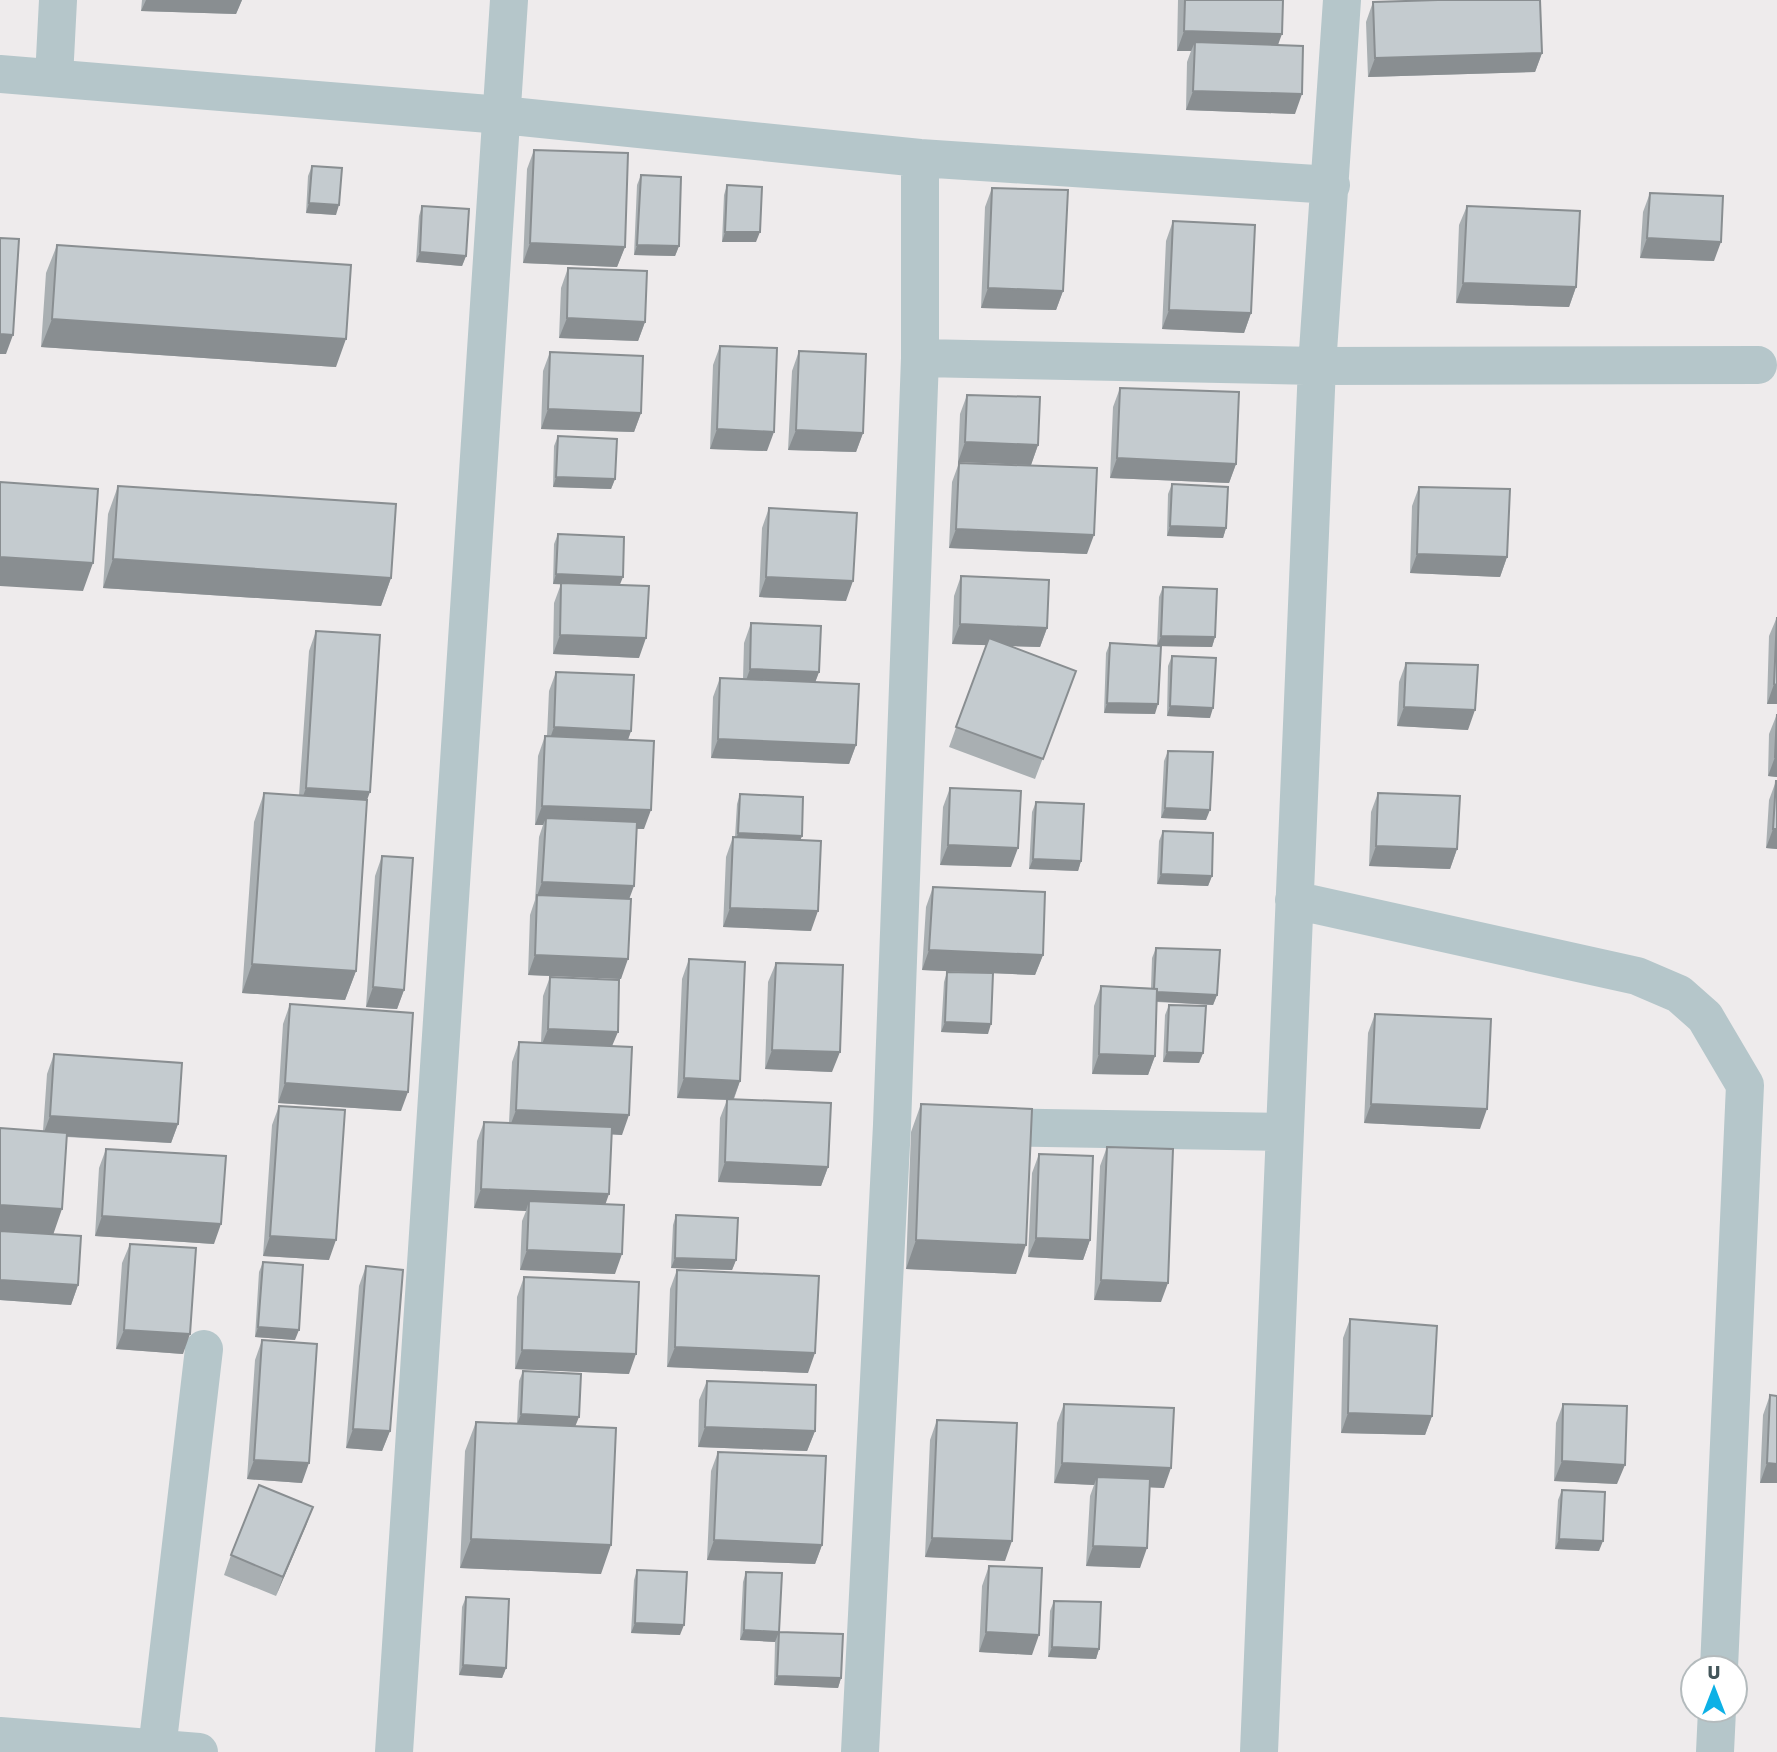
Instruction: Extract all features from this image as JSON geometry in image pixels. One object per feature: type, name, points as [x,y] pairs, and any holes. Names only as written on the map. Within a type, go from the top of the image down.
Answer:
[{"type":"street","points":[[54,78],[58,0]]},
{"type":"street","points":[[394,1752],[509,0]]},
{"type":"street","points":[[1259,1752],[1317,366],[1342,0]]},
{"type":"street","points":[[0,74],[501,115],[920,158],[1331,185]]},
{"type":"street","points":[[860,1752],[892,1125],[920,359],[920,158]]},
{"type":"street","points":[[920,359],[1317,366],[1758,365]]},
{"type":"street","points":[[1294,900],[1637,976],[1679,994],[1705,1017],[1745,1085],[1720,1654]]},
{"type":"street","points":[[892,1125],[1285,1132]]},
{"type":"street","points":[[157,1749],[204,1349]]},
{"type":"street","points":[[1715,1752],[1716,1724]]},
{"type":"street","points":[[0,1737],[199,1752]]},
{"type":"building","points":[[1185,0],[1283,0],[1282,34],[1184,31]]},
{"type":"building","points":[[1540,0],[1542,53],[1375,58],[1373,2]]},
{"type":"building","points":[[1195,42],[1303,46],[1302,94],[1193,91]]},
{"type":"building","points":[[534,150],[628,153],[625,247],[530,243]]},
{"type":"building","points":[[312,166],[342,168],[339,205],[309,203]]},
{"type":"building","points":[[641,175],[681,177],[679,246],[637,245]]},
{"type":"building","points":[[727,185],[762,187],[760,232],[725,232]]},
{"type":"building","points":[[992,188],[1068,190],[1063,291],[988,288]]},
{"type":"building","points":[[1650,193],[1723,196],[1721,242],[1647,238]]},
{"type":"building","points":[[422,206],[469,209],[466,256],[420,252]]},
{"type":"building","points":[[1467,206],[1580,211],[1576,287],[1463,283]]},
{"type":"building","points":[[1173,221],[1255,225],[1251,313],[1169,310]]},
{"type":"building","points":[[0,238],[19,239],[13,335],[0,334]]},
{"type":"building","points":[[57,245],[351,265],[346,339],[52,319]]},
{"type":"building","points":[[568,268],[647,271],[645,322],[567,318]]},
{"type":"building","points":[[720,346],[777,348],[774,432],[717,429]]},
{"type":"building","points":[[799,351],[866,354],[863,433],[796,430]]},
{"type":"building","points":[[550,352],[643,356],[641,413],[548,409]]},
{"type":"building","points":[[1120,388],[1239,392],[1236,464],[1117,458]]},
{"type":"building","points":[[967,395],[1040,397],[1038,445],[965,442]]},
{"type":"building","points":[[558,436],[617,439],[615,479],[556,477]]},
{"type":"building","points":[[959,463],[1097,468],[1094,535],[956,529]]},
{"type":"building","points":[[0,482],[98,489],[93,563],[0,557]]},
{"type":"building","points":[[1172,484],[1228,487],[1226,528],[1170,526]]},
{"type":"building","points":[[118,486],[396,504],[391,578],[113,559]]},
{"type":"building","points":[[1419,487],[1510,489],[1507,557],[1417,554]]},
{"type":"building","points":[[769,508],[857,513],[853,581],[766,577]]},
{"type":"building","points":[[558,534],[624,537],[623,577],[556,574]]},
{"type":"building","points":[[961,576],[1049,580],[1047,628],[960,624]]},
{"type":"building","points":[[561,583],[649,586],[646,638],[560,635]]},
{"type":"building","points":[[1163,587],[1217,589],[1215,637],[1161,636]]},
{"type":"building","points":[[1777,617],[1777,685],[1774,684]]},
{"type":"building","points":[[751,623],[821,626],[819,672],[750,669]]},
{"type":"building","points":[[316,631],[380,635],[370,792],[306,788]]},
{"type":"building","points":[[989,638],[1076,671],[1043,759],[956,727]]},
{"type":"building","points":[[1110,643],[1161,646],[1158,704],[1107,703]]},
{"type":"building","points":[[1172,656],[1216,658],[1213,708],[1170,706]]},
{"type":"building","points":[[1406,663],[1478,665],[1475,710],[1404,707]]},
{"type":"building","points":[[556,672],[634,675],[631,731],[554,727]]},
{"type":"building","points":[[720,678],[859,684],[856,745],[718,739]]},
{"type":"building","points":[[1777,714],[1777,757],[1775,757]]},
{"type":"building","points":[[545,736],[654,741],[651,810],[542,806]]},
{"type":"building","points":[[1168,751],[1213,752],[1210,810],[1165,808]]},
{"type":"building","points":[[1776,781],[1777,829],[1773,829]]},
{"type":"building","points":[[950,788],[1021,791],[1018,848],[948,845]]},
{"type":"building","points":[[264,793],[367,800],[356,971],[252,964]]},
{"type":"building","points":[[1378,793],[1460,796],[1457,849],[1376,846]]},
{"type":"building","points":[[740,794],[803,797],[802,836],[738,833]]},
{"type":"building","points":[[1036,802],[1084,804],[1081,861],[1033,859]]},
{"type":"building","points":[[546,818],[637,822],[634,886],[542,882]]},
{"type":"building","points":[[1163,831],[1213,833],[1212,876],[1161,874]]},
{"type":"building","points":[[733,837],[821,841],[818,911],[730,908]]},
{"type":"building","points":[[382,856],[413,858],[404,990],[373,987]]},
{"type":"building","points":[[933,887],[1045,892],[1043,955],[929,950]]},
{"type":"building","points":[[537,895],[631,899],[628,959],[535,955]]},
{"type":"building","points":[[1156,948],[1220,950],[1217,995],[1157,992],[1157,989],[1154,989]]},
{"type":"building","points":[[689,959],[745,962],[740,1081],[684,1078]]},
{"type":"building","points":[[776,963],[843,965],[840,1052],[772,1050]]},
{"type":"building","points":[[947,972],[993,973],[991,1024],[945,1022]]},
{"type":"building","points":[[550,977],[619,980],[618,1032],[548,1029]]},
{"type":"building","points":[[1101,986],[1157,989],[1155,1056],[1099,1054]]},
{"type":"building","points":[[290,1004],[413,1013],[408,1092],[285,1083]]},
{"type":"building","points":[[1169,1005],[1206,1006],[1203,1053],[1167,1052]]},
{"type":"building","points":[[1375,1014],[1491,1019],[1487,1109],[1371,1104]]},
{"type":"building","points":[[519,1042],[632,1047],[629,1115],[516,1110]]},
{"type":"building","points":[[54,1054],[182,1063],[178,1124],[50,1116]]},
{"type":"building","points":[[727,1099],[831,1103],[828,1167],[725,1162]]},
{"type":"building","points":[[921,1104],[1032,1109],[1026,1245],[916,1240]]},
{"type":"building","points":[[279,1106],[345,1110],[336,1240],[270,1236]]},
{"type":"building","points":[[484,1122],[612,1127],[609,1194],[481,1189]]},
{"type":"building","points":[[0,1128],[67,1133],[62,1209],[0,1205]]},
{"type":"building","points":[[1107,1147],[1173,1149],[1168,1283],[1101,1280]]},
{"type":"building","points":[[106,1149],[226,1156],[221,1224],[102,1216]]},
{"type":"building","points":[[1039,1154],[1093,1156],[1090,1240],[1036,1238]]},
{"type":"building","points":[[529,1201],[624,1205],[622,1254],[527,1250]]},
{"type":"building","points":[[676,1215],[738,1218],[736,1260],[675,1258]]},
{"type":"building","points":[[0,1231],[81,1236],[78,1285],[0,1280]]},
{"type":"building","points":[[130,1244],[196,1248],[190,1334],[124,1330]]},
{"type":"building","points":[[263,1262],[303,1265],[299,1330],[258,1327]]},
{"type":"building","points":[[366,1266],[403,1270],[390,1431],[353,1429]]},
{"type":"building","points":[[677,1270],[819,1276],[815,1353],[675,1347]]},
{"type":"building","points":[[524,1277],[639,1282],[636,1354],[522,1350]]},
{"type":"building","points":[[1350,1319],[1437,1326],[1432,1416],[1348,1413]]},
{"type":"building","points":[[262,1340],[317,1344],[309,1463],[254,1460]]},
{"type":"building","points":[[523,1371],[581,1374],[579,1417],[521,1414]]},
{"type":"building","points":[[707,1381],[816,1385],[815,1431],[705,1427]]},
{"type":"building","points":[[1770,1395],[1777,1396],[1777,1464],[1767,1463]]},
{"type":"building","points":[[1064,1404],[1174,1408],[1171,1468],[1062,1463]]},
{"type":"building","points":[[1563,1404],[1627,1406],[1625,1465],[1562,1461]]},
{"type":"building","points":[[937,1420],[1017,1423],[1012,1541],[932,1538]]},
{"type":"building","points":[[476,1422],[616,1428],[611,1545],[471,1539]]},
{"type":"building","points":[[718,1452],[826,1456],[822,1545],[714,1540]]},
{"type":"building","points":[[1097,1477],[1150,1479],[1147,1548],[1093,1546]]},
{"type":"building","points":[[259,1485],[313,1507],[283,1577],[231,1555]]},
{"type":"building","points":[[1562,1490],[1605,1492],[1603,1541],[1559,1539]]},
{"type":"building","points":[[989,1566],[1042,1568],[1039,1635],[986,1632]]},
{"type":"building","points":[[637,1570],[687,1572],[684,1625],[635,1623]]},
{"type":"building","points":[[746,1572],[782,1573],[779,1632],[744,1630]]},
{"type":"building","points":[[466,1597],[509,1599],[506,1668],[463,1665]]},
{"type":"building","points":[[1054,1601],[1101,1602],[1099,1649],[1052,1647]]},
{"type":"building","points":[[779,1632],[843,1634],[841,1678],[777,1676]]}]
